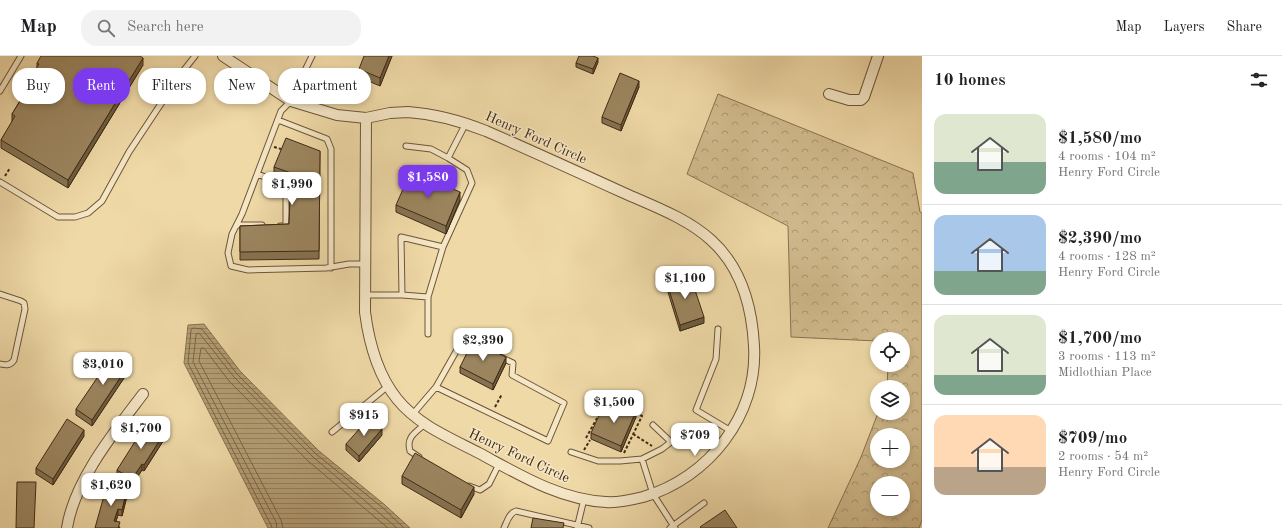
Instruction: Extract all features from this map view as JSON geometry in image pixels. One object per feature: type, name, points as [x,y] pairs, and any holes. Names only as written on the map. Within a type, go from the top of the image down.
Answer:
[{"type":"street","name":"Henry Ford Circle","points":[[222,56],[278,93]]},
{"type":"street","points":[[829,94],[849,100],[861,100],[864,97],[878,56]]},
{"type":"street","name":"Henry Ford Circle","points":[[300,104],[338,115],[366,118],[390,113],[425,113],[466,123],[660,209],[699,231],[710,239],[731,263],[743,285],[749,304],[754,342],[755,360],[748,394],[742,411],[732,431],[722,445],[702,465],[672,486],[653,494],[634,499],[604,502],[556,491],[500,464],[425,424],[412,415],[398,401],[388,386],[373,354],[368,334],[365,295],[366,118]]},
{"type":"street","points":[[67,528],[68,519],[77,494],[87,475],[120,424],[143,394]]},
{"type":"lane","points":[[0,91],[21,56]]},
{"type":"lane","points":[[0,182],[58,217],[75,217],[88,213],[102,201],[130,152],[194,56]]},
{"type":"lane","points":[[306,68],[312,56]]},
{"type":"lane","points":[[287,104],[281,111],[238,225],[232,234],[228,253],[231,266],[248,270],[330,268],[349,264],[365,264]]},
{"type":"lane","points":[[278,120],[327,139],[330,149],[330,268]]},
{"type":"lane","points":[[448,158],[466,123]]},
{"type":"lane","points":[[406,146],[431,149],[448,158],[467,170],[472,183],[443,247],[428,297],[428,334]]},
{"type":"lane","points":[[258,174],[286,187],[286,226],[278,226]]},
{"type":"lane","points":[[238,225],[270,226]]},
{"type":"lane","points":[[402,295],[402,237],[443,247]]},
{"type":"lane","points":[[0,294],[21,300],[24,303],[25,309],[14,360],[9,365],[0,364]]},
{"type":"lane","points":[[365,295],[428,297]]},
{"type":"lane","points":[[718,329],[716,359],[696,410],[732,431]]},
{"type":"lane","points":[[412,415],[436,387],[458,348],[474,344],[481,347]]},
{"type":"lane","points":[[436,387],[548,441],[564,403],[512,375],[513,363],[493,353]]},
{"type":"lane","points":[[332,432],[388,386]]},
{"type":"lane","points":[[423,459],[410,451],[408,444],[410,438],[425,424]]},
{"type":"lane","points":[[571,452],[598,461],[642,459],[662,449],[670,442],[653,425]]},
{"type":"lane","points":[[642,459],[653,494],[673,527],[704,503]]},
{"type":"lane","points":[[467,484],[480,490],[489,484],[500,464]]},
{"type":"lane","points":[[578,527],[584,498]]},
{"type":"lane","points":[[504,528],[510,515],[516,511],[578,527],[589,528]]},
{"type":"path","points":[[5,176],[10,168]]},
{"type":"path","points":[[491,414],[502,394]]},
{"type":"path","points":[[624,454],[642,416],[630,410]]},
{"type":"path","points":[[586,438],[601,411],[606,414]]},
{"type":"path","points":[[633,434],[652,446]]},
{"type":"green space","points":[[718,94],[913,173],[920,212],[922,213],[922,520],[919,528],[828,528],[861,457],[870,434],[870,468],[910,468],[910,428],[872,428],[875,420],[910,420],[910,380],[887,380],[888,372],[910,372],[910,332],[870,332],[870,341],[791,337],[788,226],[687,174]]},
{"type":"water","points":[[204,324],[240,371],[319,451],[385,505],[410,528],[268,528],[184,363],[188,325]]},
{"type":"building","points":[[41,56],[140,56],[143,58],[130,79],[130,68],[73,68],[73,104],[115,104],[68,180],[1,140],[15,116],[12,114],[18,104],[65,104],[65,68],[36,68],[39,64],[37,63]]},
{"type":"building","points":[[364,56],[389,56],[380,78],[371,74],[371,68],[359,68]]},
{"type":"building","points":[[579,56],[593,56],[598,58],[593,69],[576,63]]},
{"type":"building","points":[[620,73],[639,81],[621,125],[602,117]]},
{"type":"building","points":[[286,138],[320,151],[319,251],[240,252],[240,226],[289,224],[291,173],[274,167]]},
{"type":"building","points":[[411,171],[460,192],[446,226],[396,205]]},
{"type":"building","points":[[690,275],[704,317],[680,325],[667,283]]},
{"type":"building","points":[[473,341],[506,357],[493,384],[460,367]]},
{"type":"building","points":[[114,353],[130,363],[92,420],[76,409]]},
{"type":"building","points":[[617,402],[636,411],[621,446],[591,433],[601,411],[611,416]]},
{"type":"building","points":[[369,418],[382,429],[359,456],[346,444]]},
{"type":"building","points":[[67,419],[84,430],[53,479],[36,468]]},
{"type":"building","points":[[148,421],[165,432],[144,465],[142,464],[132,479],[117,470]]},
{"type":"building","points":[[415,453],[474,487],[461,510],[402,476]]},
{"type":"building","points":[[17,482],[36,482],[34,528],[16,528]]},
{"type":"building","points":[[107,485],[127,490],[122,510],[118,509],[114,521],[120,522],[118,528],[95,528]]},
{"type":"building","points":[[725,510],[737,528],[700,527]]},
{"type":"building","points":[[533,518],[564,523],[563,528],[531,528]]}]
